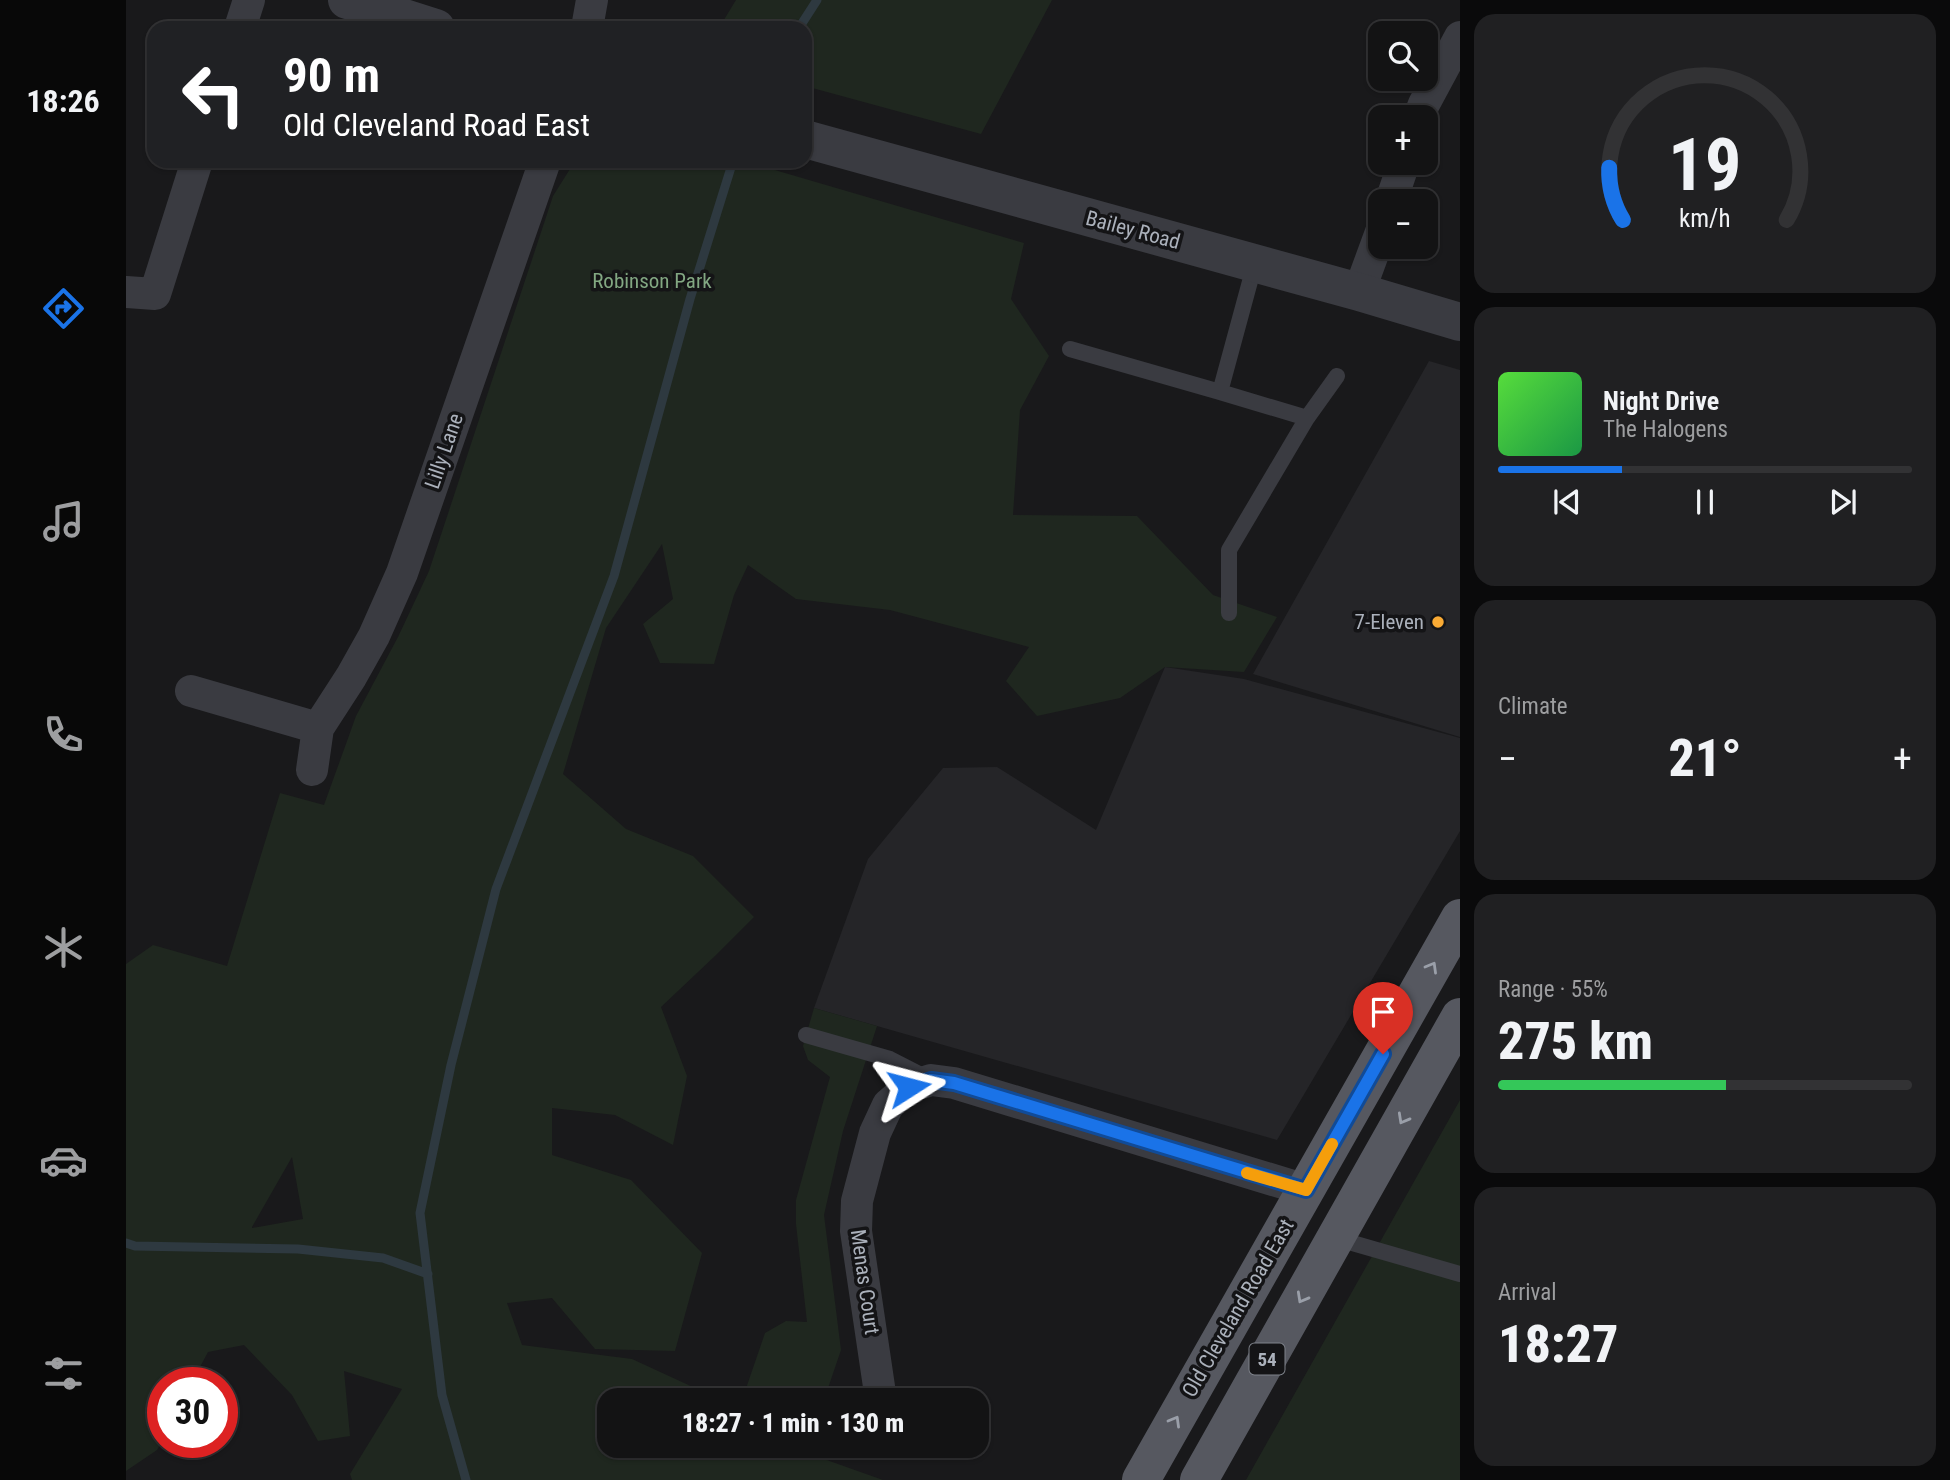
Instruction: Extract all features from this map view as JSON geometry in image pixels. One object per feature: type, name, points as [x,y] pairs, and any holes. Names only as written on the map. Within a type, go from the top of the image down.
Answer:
[{"type":"main road","name":"Old Cleveland Road East","points":[[1141,1480],[1460,918]]},
{"type":"main road","name":"54","points":[[1199,1480],[1460,1017]]},
{"type":"street","points":[[242,21],[249,0]]},
{"type":"street","points":[[346,0],[414,21]]},
{"type":"street","points":[[588,21],[592,0]]},
{"type":"street","points":[[1424,105],[1460,37]]},
{"type":"street","name":"Bailey Road","points":[[812,141],[1359,292],[1460,323]]},
{"type":"street","points":[[126,292],[155,293],[195,168]]},
{"type":"street","name":"Lilly Lane","points":[[312,770],[318,729],[368,646],[402,573],[543,168]]},
{"type":"street","points":[[1359,292],[1371,259]]},
{"type":"street","points":[[191,691],[318,729]]},
{"type":"street","points":[[931,1080],[954,1083],[1306,1190]]},
{"type":"street","name":"Menas Court","points":[[879,1388],[856,1231],[858,1201],[875,1133],[888,1105],[909,1087],[931,1080]]},
{"type":"lane","points":[[1220,392],[1255,263]]},
{"type":"lane","points":[[1070,349],[1307,418]]},
{"type":"lane","points":[[1229,613],[1229,550],[1307,418],[1338,376]]},
{"type":"lane","points":[[806,1035],[890,1059],[931,1080]]},
{"type":"lane","points":[[1335,1238],[1460,1274]]},
{"type":"shaded area","points":[[1429,361],[1460,370],[1460,737],[1253,674]]},
{"type":"shaded area","points":[[1165,667],[1244,679],[1460,738],[1460,831],[1277,1140],[814,1008],[868,859],[943,768],[997,767],[1096,830]]},
{"type":"green space","points":[[736,0],[1052,0],[981,134],[812,88],[812,21],[723,21]]},
{"type":"green space","name":"Robinson Park","points":[[571,168],[768,168],[1024,243],[1011,299],[1049,356],[1020,410],[1013,515],[1137,516],[1213,595],[1277,617],[1244,672],[1165,667],[1120,698],[1037,716],[1006,681],[1029,647],[890,610],[796,599],[748,565],[734,595],[714,664],[660,663],[643,624],[673,599],[662,544],[606,628],[563,774],[626,829],[693,856],[754,917],[661,1007],[687,1076],[673,1145],[615,1115],[552,1108],[552,1155],[631,1180],[702,1253],[675,1351],[595,1349],[552,1298],[507,1303],[522,1345],[632,1359],[695,1388],[597,1388],[597,1458],[821,1458],[883,1480],[352,1480],[350,1474],[402,1389],[344,1371],[350,1436],[318,1441],[292,1395],[244,1345],[208,1352],[200,1367],[147,1367],[147,1457],[126,1471],[126,964],[153,945],[227,966],[280,793],[324,805],[356,716],[429,571],[553,196]],"holes":[[[292,1157],[303,1219],[252,1228]]]},
{"type":"green space","points":[[814,1008],[877,1026],[843,1131],[824,1215],[841,1350],[828,1388],[746,1388],[765,1333],[786,1321],[807,1322],[796,1224],[796,1200],[830,1077],[808,1060],[803,1046]]},
{"type":"green space","points":[[1460,1100],[1460,1480],[1246,1480]]},
{"type":"waterway","points":[[804,21],[817,0]]},
{"type":"waterway","points":[[466,1480],[442,1395],[420,1213],[451,1065],[496,889],[614,576],[690,299],[731,168]]},
{"type":"waterway","points":[[126,1243],[135,1246],[298,1249],[383,1258],[428,1274]]},
{"type":"slow traffic","points":[[1247,1173],[1306,1190],[1332,1144]]},
{"type":"place","name":"7-Eleven","points":[[1438,622]]},
{"type":"route","points":[[909,1087],[931,1080],[954,1083],[1306,1190],[1383,1054]]}]
